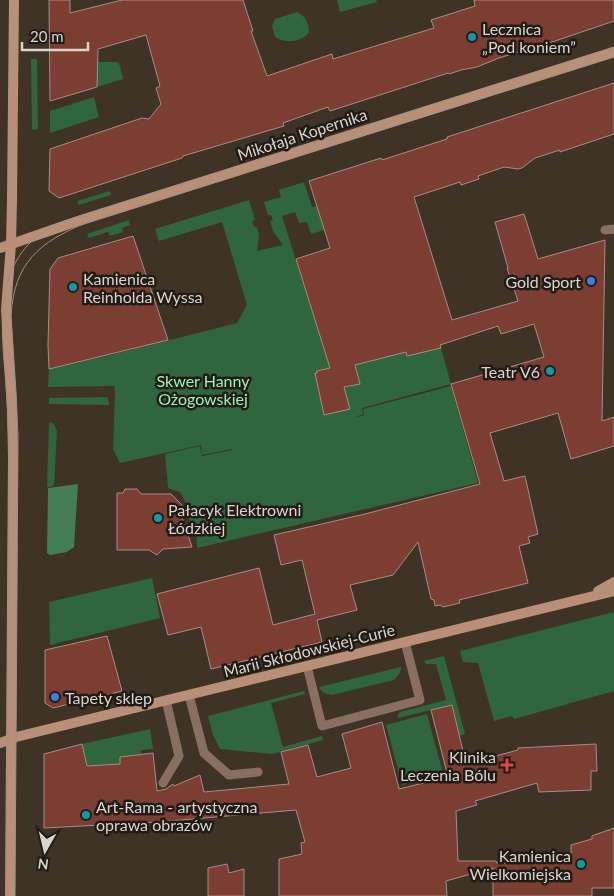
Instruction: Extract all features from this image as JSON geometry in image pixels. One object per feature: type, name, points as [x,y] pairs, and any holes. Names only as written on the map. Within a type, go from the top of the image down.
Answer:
[{"type":"street","points":[[10,896],[13,457],[6,310],[11,244],[14,0]]},
{"type":"street","name":"Mikołaja Kopernika","points":[[0,248],[69,224],[614,52]]},
{"type":"street","points":[[586,598],[614,582]]},
{"type":"street","name":"Marii Skłodowskiej-Curie","points":[[0,742],[614,591]]},
{"type":"lane","points":[[307,666],[322,726],[420,700],[406,642]]},
{"type":"lane","points":[[189,695],[204,753],[229,775],[258,772]]},
{"type":"lane","points":[[163,783],[180,756],[166,700]]},
{"type":"green space","points":[[337,0],[376,0],[377,2],[340,12]]},
{"type":"green space","points":[[297,12],[306,21],[309,33],[293,41],[284,41],[275,37],[272,26],[275,19]]},
{"type":"green space","points":[[31,59],[37,59],[38,129],[32,130]]},
{"type":"green space","points":[[97,62],[119,63],[123,79],[97,87]]},
{"type":"green space","points":[[94,97],[99,117],[50,133],[50,111]]},
{"type":"green space","name":"Skwer Hanny Ożogowskiej","points":[[304,182],[312,207],[317,206],[324,230],[311,234],[307,222],[299,223],[295,212],[282,216],[330,368],[315,373],[319,393],[360,384],[355,365],[382,358],[375,335],[441,348],[451,384],[362,408],[363,414],[353,418],[364,415],[363,409],[451,386],[478,483],[197,548],[197,528],[190,527],[187,505],[180,492],[168,488],[165,454],[200,446],[202,456],[232,449],[202,455],[201,445],[120,463],[113,449],[114,386],[48,387],[49,369],[237,323],[247,305],[222,222],[159,241],[155,229],[249,200],[255,220],[252,221],[254,227],[257,227],[259,235],[257,251],[283,245],[273,231],[270,221],[273,220],[271,215],[268,215],[264,202],[281,197],[279,190]]},
{"type":"green space","points":[[110,191],[111,195],[79,205],[77,201]]},
{"type":"green space","points":[[129,220],[130,225],[122,228],[123,232],[110,236],[108,232],[89,238],[87,234]]},
{"type":"green space","points":[[49,398],[108,398],[109,405],[49,404]]},
{"type":"green space","points":[[49,422],[54,424],[57,431],[54,484],[47,487]]},
{"type":"green space","points":[[78,484],[74,547],[67,552],[50,555],[47,553],[48,488]]},
{"type":"green space","points":[[152,578],[160,618],[50,645],[49,602]]},
{"type":"green space","points":[[614,612],[614,691],[514,719],[512,716],[494,721],[478,663],[463,662],[460,651]]},
{"type":"green space","points":[[444,656],[465,734],[459,736],[452,705],[398,718],[400,712],[446,700],[436,664],[426,664],[424,661]]},
{"type":"green space","points":[[401,667],[400,673],[394,680],[332,695],[324,693],[319,687]]},
{"type":"green space","points":[[304,691],[305,694],[271,703],[283,747],[322,736],[323,740],[273,754],[220,749],[213,735],[208,716]]},
{"type":"green space","points":[[427,714],[443,773],[402,785],[386,725]]},
{"type":"green space","points":[[150,729],[153,749],[141,750],[141,754],[120,757],[120,764],[87,767],[82,744]]},
{"type":"building","points":[[49,0],[70,0],[70,13],[122,0],[243,0],[253,31],[251,31],[267,76],[332,54],[333,59],[434,28],[431,20],[475,6],[474,0],[614,0],[614,21],[499,58],[477,67],[448,73],[330,111],[328,107],[283,123],[284,126],[183,156],[182,158],[59,198],[49,191],[50,149],[142,118],[149,119],[161,104],[156,88],[160,86],[146,35],[98,49],[97,87],[50,101]]},
{"type":"building","points":[[614,83],[614,134],[560,152],[560,150],[535,158],[522,168],[504,167],[478,176],[479,179],[461,185],[460,182],[414,197],[452,320],[518,301],[495,222],[524,214],[538,259],[605,240],[602,421],[614,417],[614,446],[571,459],[558,413],[490,433],[504,481],[525,476],[538,534],[528,537],[530,543],[519,546],[528,583],[459,600],[460,603],[443,607],[440,605],[435,606],[434,600],[431,599],[418,542],[393,575],[350,585],[357,610],[317,620],[322,642],[211,669],[201,627],[168,635],[157,594],[259,568],[273,625],[315,614],[302,560],[281,565],[274,535],[480,484],[451,384],[544,357],[534,324],[501,334],[498,326],[440,345],[441,348],[407,356],[406,352],[355,365],[360,384],[344,387],[350,409],[324,415],[315,373],[330,368],[296,259],[330,248],[309,181],[381,158],[382,160]]},
{"type":"building","points":[[133,236],[168,340],[49,369],[50,269],[58,258]]},
{"type":"building","points":[[125,489],[137,489],[141,494],[171,494],[182,505],[182,517],[192,547],[163,549],[157,555],[149,550],[117,550],[117,493],[123,493]]},
{"type":"building","points":[[107,636],[122,691],[53,708],[45,703],[45,650]]},
{"type":"building","points":[[452,705],[466,764],[518,750],[518,748],[596,744],[597,771],[591,771],[591,790],[539,792],[537,783],[475,801],[477,805],[456,811],[458,861],[571,863],[571,845],[592,839],[592,836],[614,828],[614,888],[592,888],[592,896],[493,896],[493,868],[446,881],[447,896],[279,896],[279,859],[302,854],[301,843],[305,842],[296,810],[158,822],[44,828],[44,754],[82,744],[87,766],[120,764],[120,757],[153,753],[157,791],[200,775],[204,792],[289,784],[281,752],[308,745],[317,777],[351,768],[342,734],[382,722],[399,789],[448,777],[431,710]]},
{"type":"building","points":[[227,864],[229,873],[244,869],[244,896],[208,896],[208,868]]},
{"type":"tram line","points":[[6,896],[9,448],[2,323],[6,287],[20,255],[31,242],[47,230],[73,218],[614,47]]},
{"type":"tram line","points":[[15,896],[18,435],[11,316],[17,282],[24,268],[42,247],[69,230],[86,223],[614,57]]},
{"type":"place","name":"Lecznica „Pod koniem”","points":[[472,37]]},
{"type":"place","name":"Gold Sport","points":[[591,281]]},
{"type":"place","name":"Kamienica Reinholda Wyssa","points":[[73,287]]},
{"type":"place","name":"Teatr V6","points":[[550,371]]},
{"type":"place","name":"Pałacyk Elektrowni Łódzkiej","points":[[158,518]]},
{"type":"place","name":"Tapety sklep","points":[[55,697]]},
{"type":"place","name":"Klinika Leczenia Bólu","points":[[507,765]]},
{"type":"place","name":"Art-Rama - artystyczna oprawa obrazów","points":[[86,815]]},
{"type":"place","name":"Kamienica Wielkomiejska","points":[[581,864]]}]
